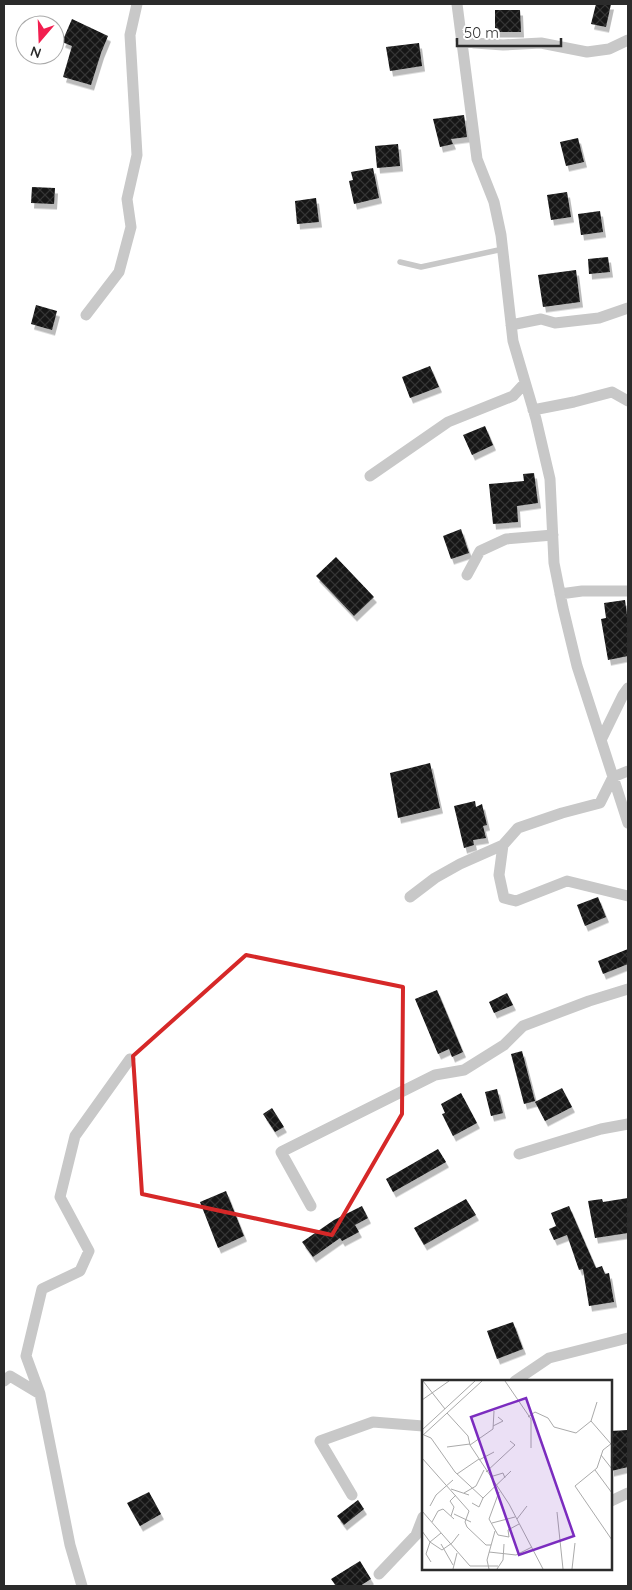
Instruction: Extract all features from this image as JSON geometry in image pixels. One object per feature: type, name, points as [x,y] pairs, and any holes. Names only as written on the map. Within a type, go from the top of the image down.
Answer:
[{"type":"street","points":[[86,314],[119,272],[131,227],[127,199],[137,156],[130,35],[137,4]]},
{"type":"street","points":[[457,4],[477,158],[494,202],[502,249],[513,341],[550,479],[554,563],[560,594],[577,666],[628,823]]},
{"type":"street","points":[[461,40],[503,45],[541,43],[587,52],[609,49],[628,40]]},
{"type":"street","points":[[511,325],[541,319],[555,323],[599,318],[628,308]]},
{"type":"street","points":[[370,476],[448,422],[513,396],[525,382]]},
{"type":"street","points":[[533,410],[612,392],[628,401]]},
{"type":"street","points":[[467,575],[480,551],[506,538],[554,535]]},
{"type":"street","points":[[560,594],[582,591],[628,591]]},
{"type":"street","points":[[601,740],[628,688]]},
{"type":"street","points":[[410,897],[435,878],[460,864],[503,845],[518,828],[562,812],[600,803],[613,777],[628,771]]},
{"type":"street","points":[[503,845],[499,875],[504,898],[516,901],[567,880],[628,896]]},
{"type":"street","points":[[311,1206],[281,1152],[435,1075],[464,1070],[504,1046],[524,1026],[589,1001],[628,989]]},
{"type":"street","points":[[82,1586],[70,1545],[40,1394],[26,1356],[42,1289],[80,1271],[89,1251],[60,1197],[75,1136],[130,1059]]},
{"type":"street","points":[[519,1154],[601,1129],[628,1124]]},
{"type":"street","points":[[516,1380],[549,1358],[628,1338]]},
{"type":"street","points":[[4,1381],[10,1376],[40,1394]]},
{"type":"street","points":[[352,1495],[320,1440],[373,1422],[422,1426]]},
{"type":"street","points":[[612,1501],[628,1493]]},
{"type":"street","points":[[380,1574],[416,1535],[422,1520]]},
{"type":"lane","points":[[400,262],[421,267],[502,249]]},
{"type":"highlighted area","points":[[246,955],[403,987],[402,1114],[332,1235],[142,1194],[133,1056]]},
{"type":"building","points":[[596,4],[611,4],[606,27],[591,24]]},
{"type":"building","points":[[495,10],[520,10],[521,32],[495,32]]},
{"type":"building","points":[[72,19],[108,36],[91,85],[63,77],[72,46],[65,43],[65,35]]},
{"type":"building","points":[[419,43],[422,66],[390,71],[386,47]]},
{"type":"building","points":[[464,115],[467,137],[451,139],[453,144],[440,147],[433,119]]},
{"type":"building","points":[[578,138],[584,162],[566,166],[560,142]]},
{"type":"building","points":[[398,144],[400,166],[377,168],[375,146]]},
{"type":"building","points":[[373,168],[379,198],[354,204],[349,181],[353,180],[351,172]]},
{"type":"building","points":[[32,187],[55,188],[54,204],[31,203]]},
{"type":"building","points":[[567,192],[571,217],[551,220],[547,195]]},
{"type":"building","points":[[316,198],[319,222],[297,224],[295,201]]},
{"type":"building","points":[[600,211],[603,232],[581,235],[578,214]]},
{"type":"building","points":[[608,257],[610,272],[589,274],[588,259]]},
{"type":"building","points":[[576,270],[580,302],[543,307],[538,275]]},
{"type":"building","points":[[36,305],[57,311],[52,330],[31,324]]},
{"type":"building","points":[[430,366],[439,387],[410,398],[402,377]]},
{"type":"building","points":[[485,426],[493,445],[472,455],[463,435]]},
{"type":"building","points":[[534,473],[538,503],[517,506],[518,522],[493,524],[489,484],[524,481],[523,474]]},
{"type":"building","points":[[461,529],[469,553],[451,559],[443,536]]},
{"type":"building","points":[[336,557],[374,597],[354,616],[316,576]]},
{"type":"building","points":[[625,600],[628,622],[628,656],[608,660],[601,619],[606,618],[604,603]]},
{"type":"building","points":[[430,763],[440,808],[398,818],[390,773]]},
{"type":"building","points":[[475,801],[476,807],[482,804],[487,825],[483,826],[486,838],[473,840],[474,845],[464,848],[454,806]]},
{"type":"building","points":[[598,897],[606,917],[585,926],[577,905]]},
{"type":"building","points":[[628,949],[628,964],[603,974],[598,961]]},
{"type":"building","points":[[437,990],[463,1052],[452,1057],[449,1049],[438,1054],[415,999]]},
{"type":"building","points":[[507,993],[513,1005],[494,1013],[489,1002]]},
{"type":"building","points":[[522,1051],[535,1101],[524,1104],[511,1054]]},
{"type":"building","points":[[562,1088],[572,1107],[545,1121],[535,1102]]},
{"type":"building","points":[[497,1089],[503,1113],[491,1116],[485,1092]]},
{"type":"building","points":[[461,1093],[477,1123],[453,1136],[442,1114],[445,1113],[441,1104]]},
{"type":"building","points":[[272,1108],[284,1127],[275,1132],[263,1114]]},
{"type":"building","points":[[438,1149],[446,1162],[393,1192],[386,1179]]},
{"type":"building","points":[[226,1191],[244,1236],[218,1248],[200,1202]]},
{"type":"building","points":[[628,1198],[628,1233],[595,1238],[588,1201],[602,1199],[603,1202]]},
{"type":"building","points":[[466,1199],[476,1215],[424,1245],[414,1228]]},
{"type":"building","points":[[362,1206],[368,1218],[355,1225],[359,1232],[342,1241],[340,1238],[313,1257],[302,1242],[334,1220]]},
{"type":"building","points":[[569,1206],[596,1268],[602,1266],[605,1274],[609,1273],[614,1302],[589,1306],[583,1269],[579,1270],[567,1235],[554,1240],[549,1229],[556,1226],[551,1213]]},
{"type":"building","points":[[513,1322],[523,1349],[497,1359],[487,1331]]},
{"type":"building","points":[[628,1430],[628,1467],[612,1471],[612,1431]]},
{"type":"building","points":[[149,1492],[161,1514],[140,1526],[127,1503]]},
{"type":"building","points":[[358,1500],[364,1509],[344,1525],[337,1516]]},
{"type":"building","points":[[360,1561],[371,1579],[360,1586],[336,1586],[331,1579]]}]
